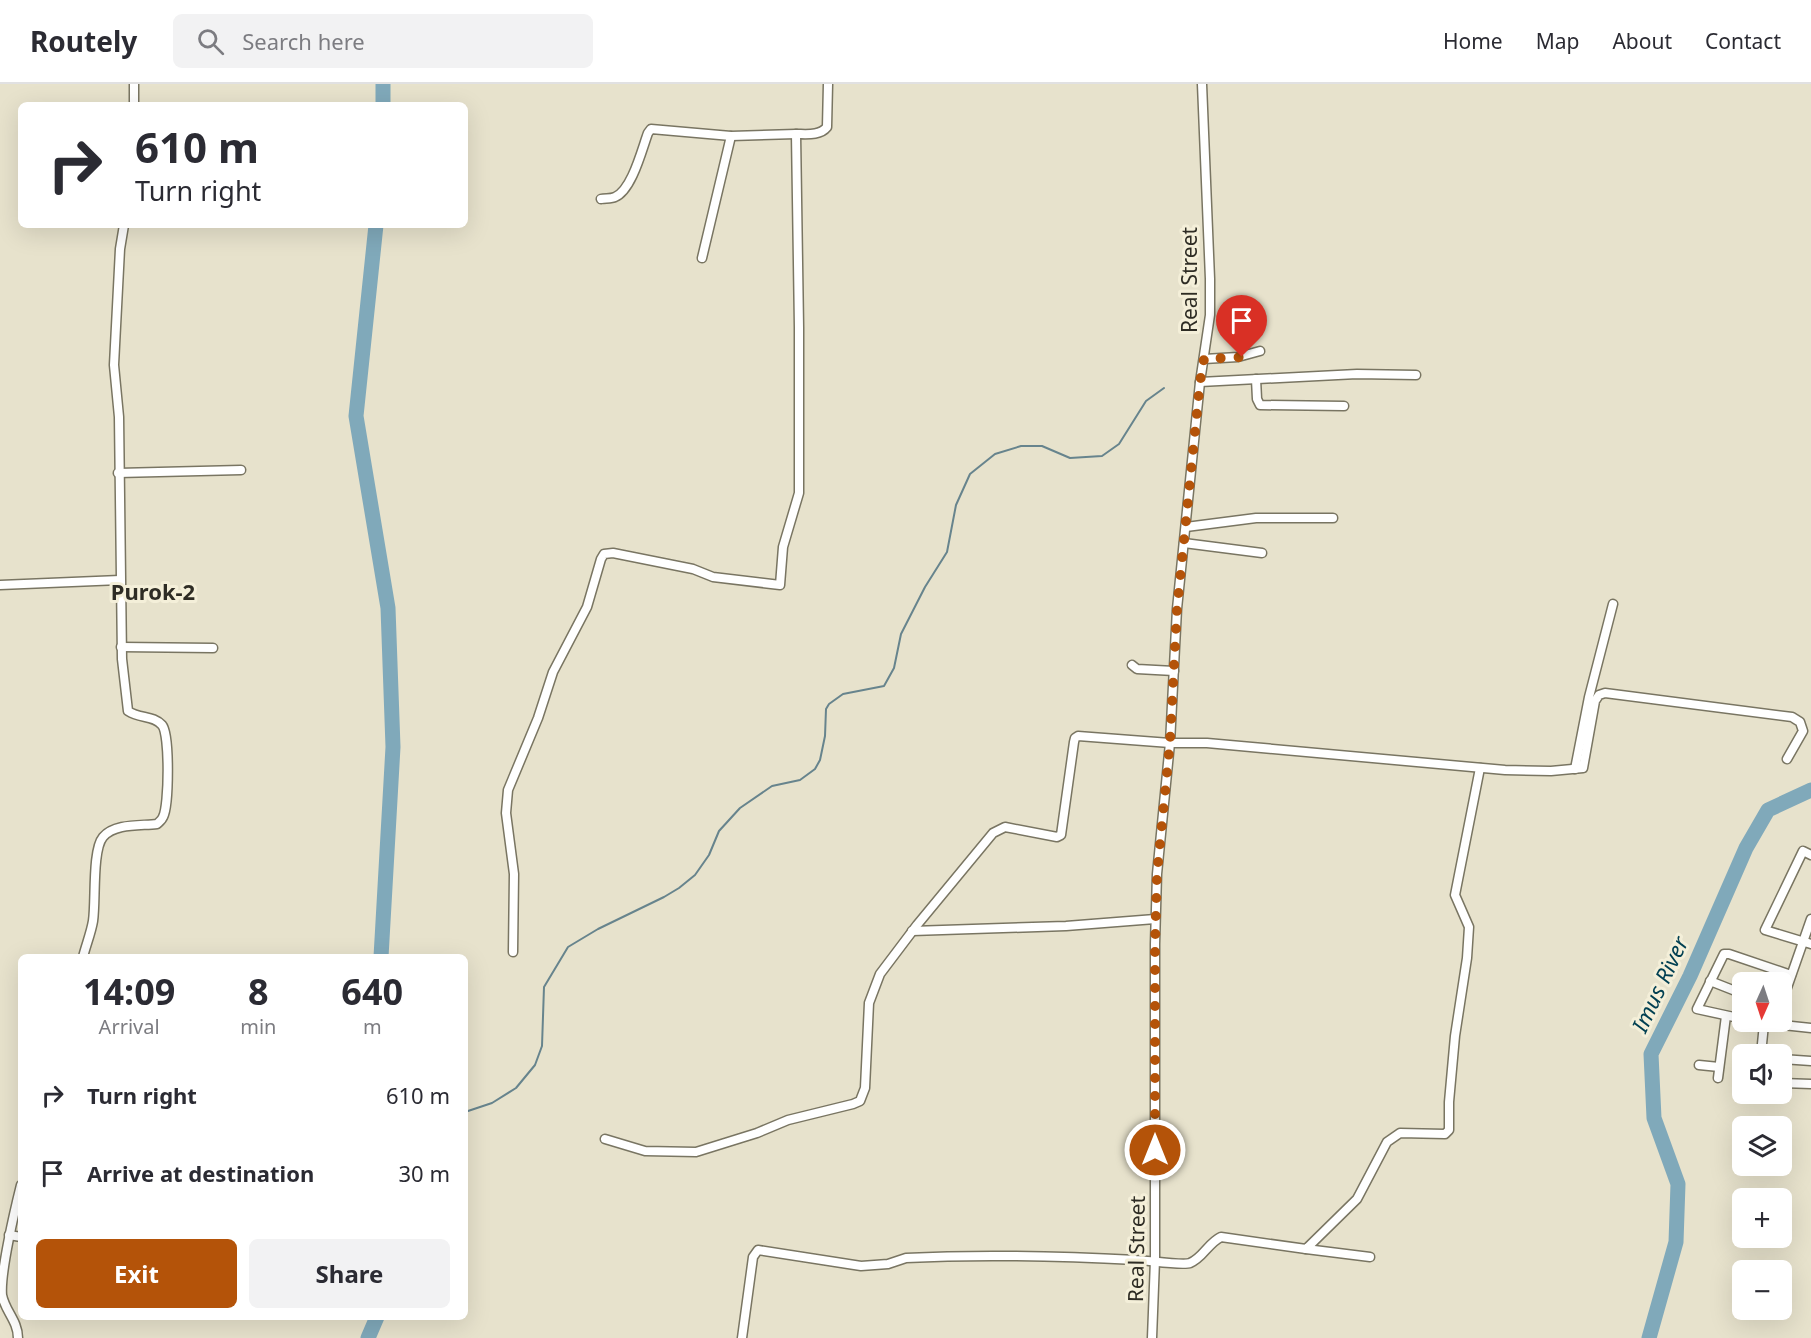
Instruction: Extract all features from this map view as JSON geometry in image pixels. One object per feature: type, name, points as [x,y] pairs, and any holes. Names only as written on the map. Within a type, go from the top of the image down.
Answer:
[{"type":"street","points":[[134,84],[134,102]]},
{"type":"street","points":[[601,199],[615,197],[624,191],[651,129],[731,136],[818,133],[827,127],[828,84]]},
{"type":"street","name":"Real Street","points":[[1152,1338],[1155,1260],[1157,874],[1170,742],[1177,609],[1200,382],[1210,315],[1202,84]]},
{"type":"street","points":[[513,952],[514,874],[506,813],[508,790],[538,718],[553,672],[587,608],[604,554],[613,553],[693,569],[713,577],[780,585],[783,547],[799,493],[796,134]]},
{"type":"street","points":[[702,258],[731,136]]},
{"type":"street","points":[[84,954],[93,922],[97,853],[102,838],[125,827],[157,824],[163,817],[167,803],[167,738],[164,726],[152,718],[136,716],[129,711],[121,647],[119,417],[114,359],[120,249],[124,228]]},
{"type":"street","points":[[1204,359],[1238,357],[1260,351]]},
{"type":"street","points":[[1200,382],[1357,374],[1416,375]]},
{"type":"street","points":[[1256,379],[1257,399],[1260,405],[1344,406]]},
{"type":"street","points":[[118,473],[241,470]]},
{"type":"street","points":[[1186,526],[1268,518],[1333,518]]},
{"type":"street","points":[[1184,543],[1262,553]]},
{"type":"street","points":[[0,585],[120,580]]},
{"type":"street","points":[[1575,769],[1589,697],[1612,604]]},
{"type":"street","points":[[121,647],[213,648]]},
{"type":"street","points":[[1132,665],[1137,669],[1174,671]]},
{"type":"street","points":[[605,1139],[645,1151],[696,1152],[757,1133],[788,1120],[860,1101],[865,1088],[869,1003],[880,974],[912,931],[993,833],[1005,827],[1057,837],[1061,835],[1075,738],[1227,744],[1480,768],[1551,771],[1575,769],[1583,768],[1594,701],[1599,695],[1605,693],[1792,717],[1800,722],[1803,731],[1786,759]]},
{"type":"street","points":[[1306,1249],[1357,1199],[1387,1142],[1400,1133],[1445,1134],[1449,1130],[1455,1036],[1467,958],[1469,927],[1455,895],[1480,768]]},
{"type":"street","points":[[1807,943],[1765,930],[1803,851],[1811,855]]},
{"type":"street","points":[[912,931],[1066,926],[1155,919]]},
{"type":"street","points":[[1792,973],[1807,943],[1811,919]]},
{"type":"street","points":[[1732,1017],[1697,1009],[1724,954],[1782,972]]},
{"type":"street","points":[[1710,981],[1732,990]]},
{"type":"street","points":[[1718,1078],[1726,1016]]},
{"type":"street","points":[[1792,1024],[1810,1025]]},
{"type":"street","points":[[1792,1060],[1811,1061]]},
{"type":"street","points":[[1699,1065],[1719,1067]]},
{"type":"street","points":[[1792,1083],[1811,1084]]},
{"type":"street","points":[[18,1198],[1,1283],[2,1296],[18,1329],[18,1338]]},
{"type":"street","points":[[9,1235],[18,1236]]},
{"type":"street","points":[[742,1338],[753,1257],[758,1250],[861,1266],[888,1264],[906,1258],[1027,1255],[1155,1260],[1188,1265],[1221,1236],[1370,1257]]},
{"type":"waterway","points":[[383,84],[383,102]]},
{"type":"waterway","points":[[376,228],[356,416],[388,608],[393,747],[381,954]]},
{"type":"waterway","points":[[468,1111],[492,1103],[516,1088],[535,1065],[542,1046],[544,987],[568,947],[598,929],[664,897],[695,875],[709,855],[719,831],[740,808],[772,786],[800,780],[815,769],[820,760],[825,736],[826,709],[829,704],[843,694],[884,686],[894,668],[901,634],[925,587],[947,552],[956,505],[970,474],[995,454],[1021,446],[1042,446],[1070,458],[1102,456],[1119,444],[1146,401],[1164,388]]},
{"type":"waterway","name":"Imus River","points":[[1649,1338],[1676,1242],[1678,1184],[1654,1118],[1651,1054],[1690,976],[1746,848],[1768,810],[1811,790]]},
{"type":"waterway","points":[[368,1338],[376,1320]]},
{"type":"district","name":"Purok-2","points":[[153,591]]},
{"type":"route","points":[[1155,1150],[1157,874],[1166,796],[1177,609],[1200,382],[1204,359],[1242,357]]}]
